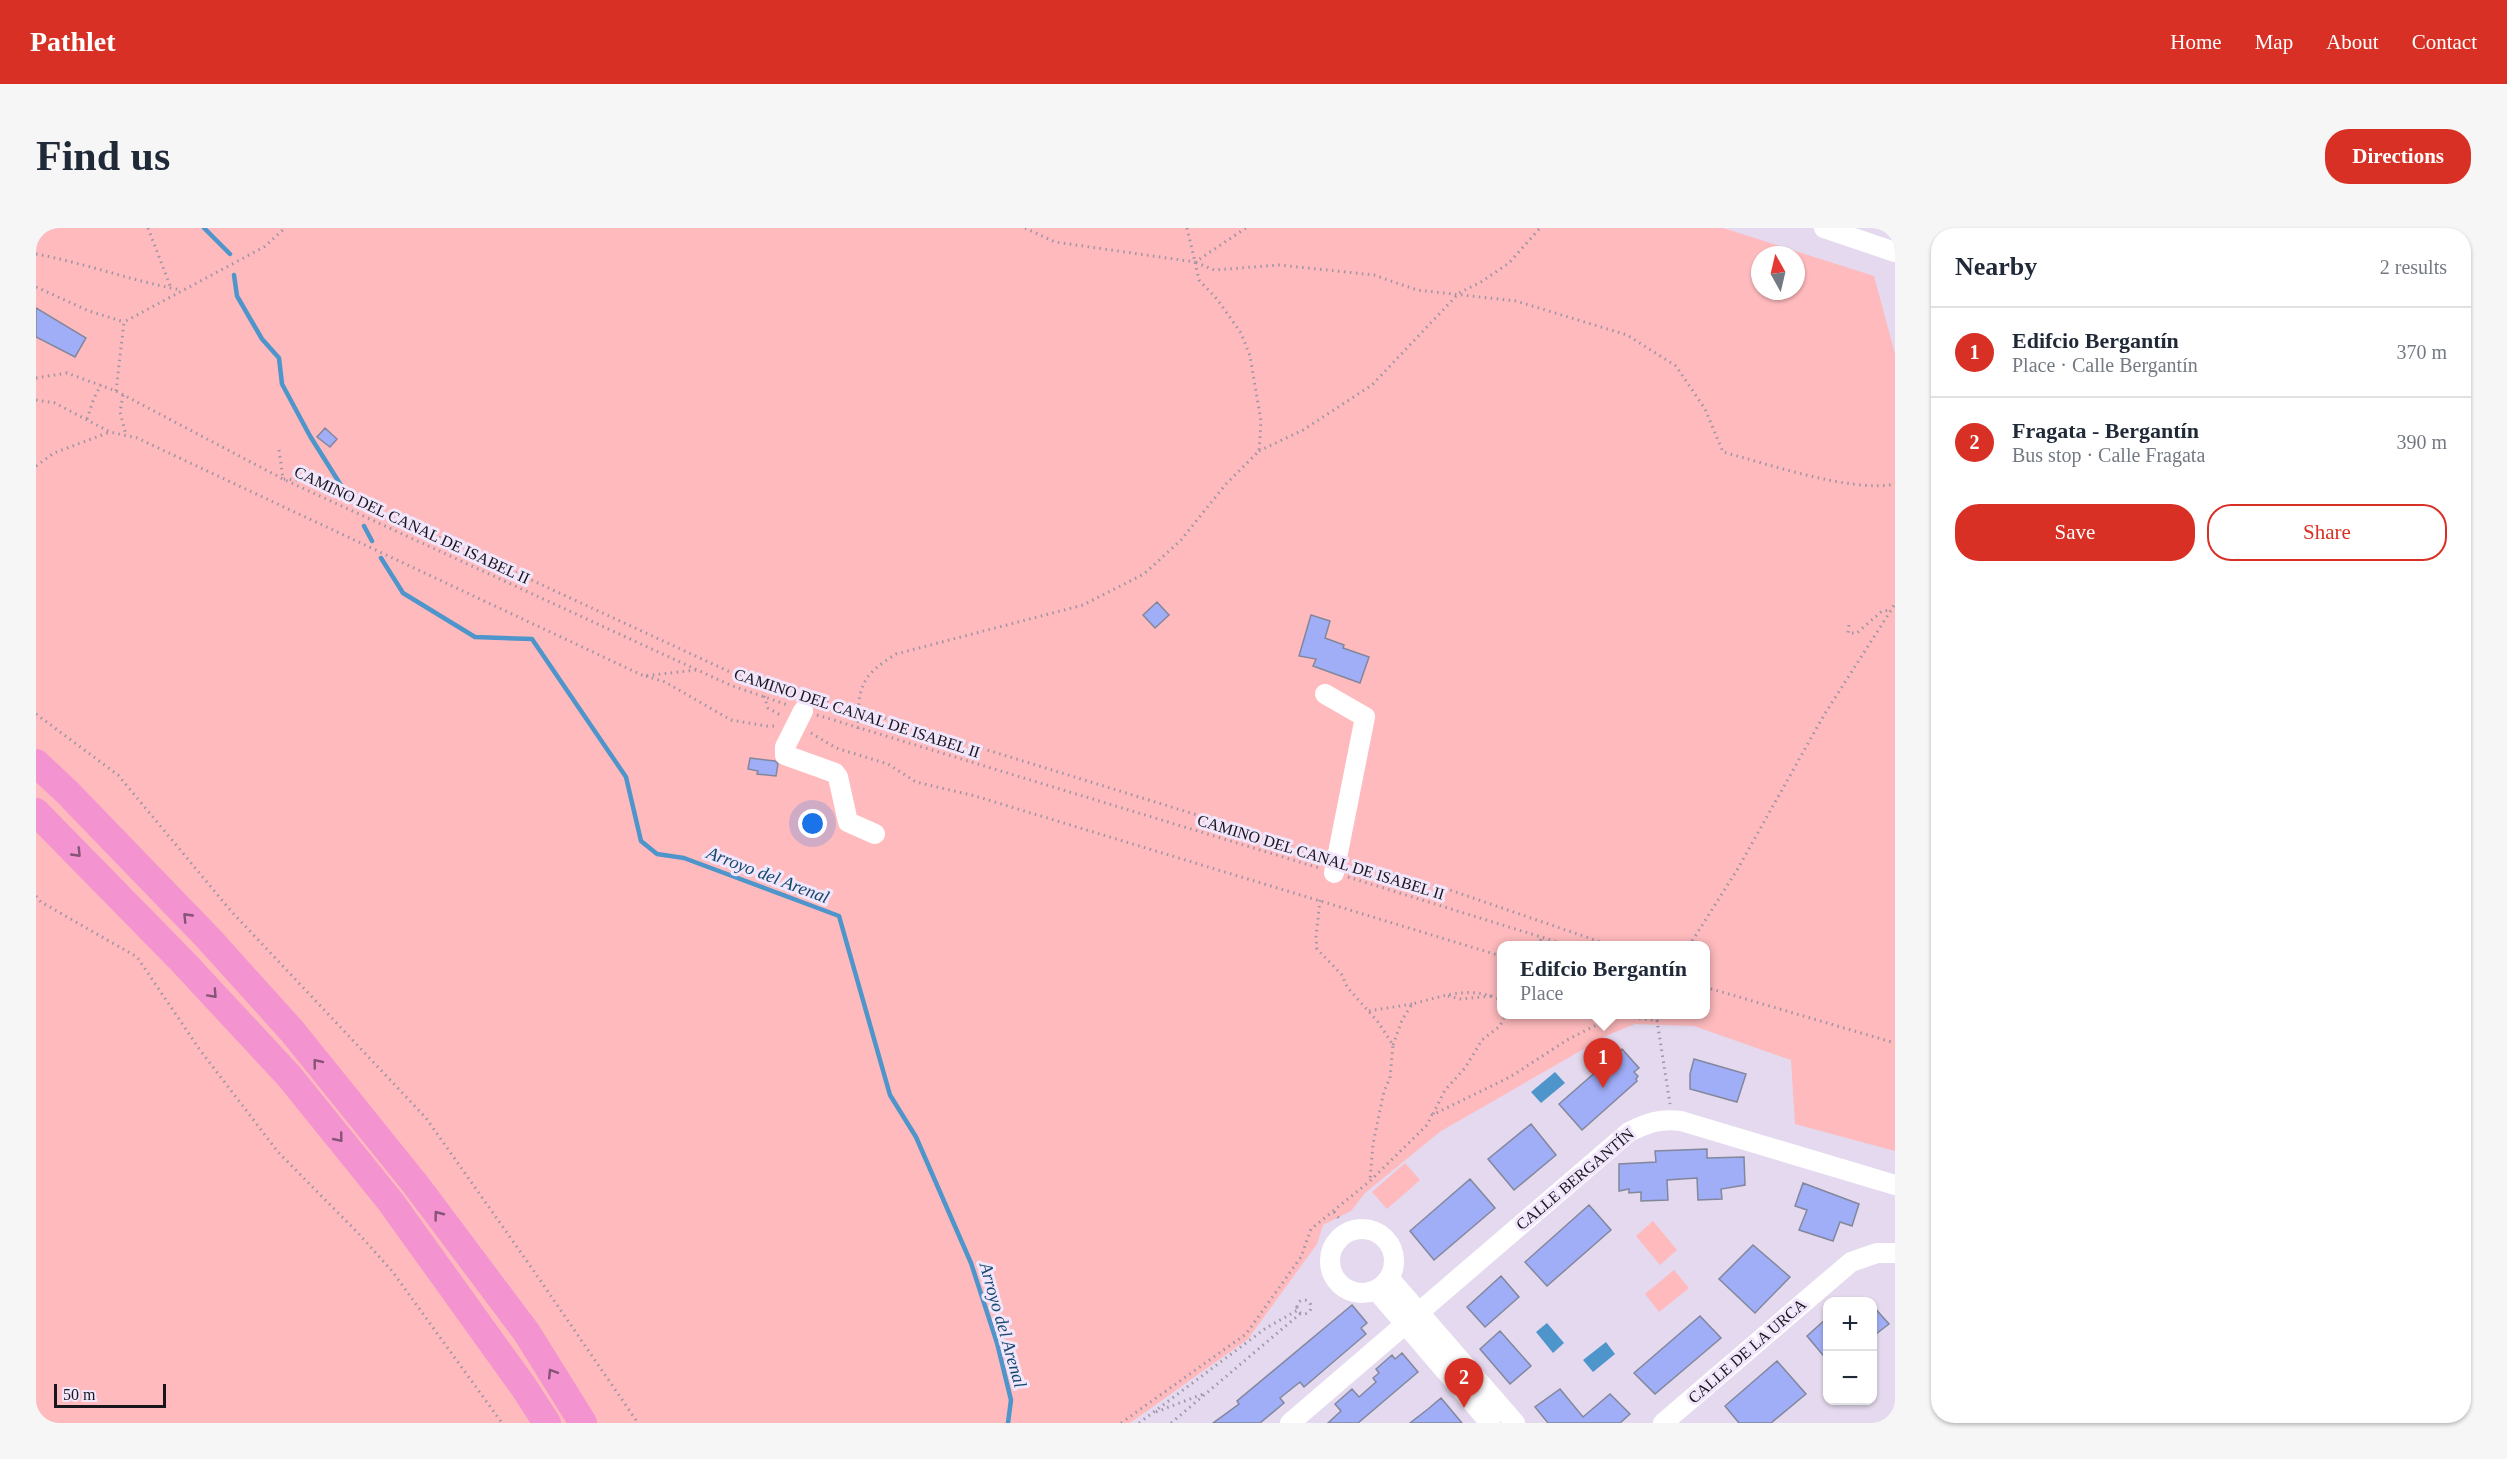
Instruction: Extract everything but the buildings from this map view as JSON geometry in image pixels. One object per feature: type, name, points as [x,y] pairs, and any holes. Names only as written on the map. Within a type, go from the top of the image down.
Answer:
[{"type":"highway","points":[[36,763],[66,791],[208,939],[292,1031],[416,1185],[527,1333],[583,1423]]},
{"type":"highway","points":[[36,812],[183,962],[289,1076],[390,1201],[547,1423]]},
{"type":"highway","points":[[451,1285],[468,1325],[531,1423]]},
{"type":"street","points":[[1824,228],[1895,252]]},
{"type":"street","points":[[1325,694],[1365,717],[1336,866]]},
{"type":"street","points":[[799,717],[785,747],[785,755],[835,773],[838,777],[848,822],[874,834]]},
{"type":"street","name":"CALLE BERGANTÍN","points":[[1290,1423],[1629,1132],[1646,1123],[1666,1119],[1681,1121],[1895,1185]]},
{"type":"street","name":"CALLE DE LA URCA","points":[[1663,1423],[1851,1262],[1877,1253],[1895,1252]]},
{"type":"street","points":[[1383,1285],[1412,1318],[1515,1423]]},
{"type":"street","points":[[1412,1318],[1486,1421]]},
{"type":"path","points":[[148,228],[171,288]]},
{"type":"path","points":[[36,287],[89,311],[124,322],[264,247],[285,228]]},
{"type":"path","points":[[1024,228],[1055,242],[1195,262],[1214,270],[1279,265],[1374,275],[1417,290],[1516,301],[1627,334],[1676,366],[1705,409],[1724,452],[1839,482],[1865,485],[1895,484]]},
{"type":"path","points":[[1187,228],[1199,280],[1217,299],[1241,333],[1250,356],[1261,421],[1259,451]]},
{"type":"path","points":[[1195,262],[1246,228]]},
{"type":"path","points":[[858,729],[860,692],[873,668],[896,654],[1083,605],[1144,574],[1180,540],[1226,484],[1259,451],[1303,430],[1372,385],[1459,293],[1481,282],[1509,263],[1540,228]]},
{"type":"path","points":[[36,254],[183,290]]},
{"type":"path","points":[[116,391],[124,322]]},
{"type":"path","name":"CAMINO DEL CANAL DE ISABEL II","points":[[36,378],[67,373],[116,391],[283,478],[730,685],[764,695],[799,717],[858,729],[1336,866],[1556,941]]},
{"type":"path","points":[[87,419],[100,385]]},
{"type":"path","points":[[123,395],[120,411],[126,435]]},
{"type":"path","points":[[36,400],[55,403],[110,432],[126,435],[158,448],[644,676],[665,682],[731,720],[768,726],[799,717]]},
{"type":"path","points":[[37,463],[54,453],[110,432]]},
{"type":"path","points":[[279,450],[283,478],[312,481],[372,508],[412,531],[434,535],[728,671],[858,709],[1336,866],[1447,889],[1600,941]]},
{"type":"path","points":[[1692,941],[1737,870],[1824,715],[1895,604]]},
{"type":"path","points":[[1849,625],[1848,633],[1857,633],[1882,611],[1891,610]]},
{"type":"path","points":[[644,676],[698,670]]},
{"type":"path","points":[[764,695],[768,708],[799,717],[836,748],[888,764],[916,782],[975,796],[1083,830],[1113,837],[1497,955]]},
{"type":"path","points":[[36,714],[118,775],[231,911],[426,1118],[638,1423]]},
{"type":"path","points":[[36,896],[41,902],[137,957],[200,1050],[271,1143],[392,1271],[502,1423]]},
{"type":"path","points":[[1320,900],[1317,949],[1342,975],[1347,987],[1369,1011],[1393,1045]]},
{"type":"path","points":[[1540,941],[1542,937]]},
{"type":"path","points":[[1710,988],[1895,1043]]},
{"type":"path","points":[[1369,1011],[1412,1004],[1465,991],[1497,998]]},
{"type":"path","points":[[1446,995],[1461,999],[1492,996]]},
{"type":"path","points":[[1370,1181],[1373,1144],[1384,1091],[1390,1078],[1393,1045],[1402,1020],[1412,1004]]},
{"type":"path","points":[[1120,1423],[1246,1334],[1301,1257],[1311,1229],[1370,1181],[1427,1125],[1445,1090],[1465,1068],[1482,1040],[1500,1026],[1504,1019]]},
{"type":"path","points":[[1432,1115],[1510,1077],[1567,1040],[1608,1019]]},
{"type":"path","points":[[1645,1019],[1659,1021],[1670,1104]]},
{"type":"path","points":[[1334,1212],[1341,1221]]},
{"type":"path","points":[[1139,1423],[1266,1328],[1299,1311],[1309,1312],[1310,1304],[1302,1301],[1299,1303],[1299,1311],[1171,1423]]},
{"type":"path","points":[[1150,1415],[1208,1392]]},
{"type":"shaded area","points":[[36,228],[1723,228],[1780,246],[1751,246],[1751,300],[1805,300],[1805,254],[1874,276],[1895,354],[1895,1151],[1795,1124],[1791,1060],[1694,1026],[1635,1024],[1608,1035],[1441,1131],[1365,1193],[1351,1211],[1323,1225],[1317,1244],[1248,1339],[1130,1423],[36,1423]]},
{"type":"shaded area","points":[[1405,1163],[1420,1180],[1387,1209],[1372,1192]]},
{"type":"shaded area","points":[[1653,1221],[1677,1250],[1660,1265],[1636,1236]]},
{"type":"shaded area","points":[[1674,1270],[1689,1288],[1659,1312],[1645,1294]]},
{"type":"water","points":[[1555,1072],[1565,1083],[1541,1103],[1531,1092]]},
{"type":"water","points":[[1547,1323],[1564,1343],[1553,1353],[1536,1332]]},
{"type":"water","points":[[1606,1342],[1615,1354],[1593,1372],[1583,1360]]},
{"type":"waterway","name":"Arroyo del Arenal","points":[[204,228],[230,254]]},
{"type":"waterway","name":"Arroyo del Arenal","points":[[234,275],[237,296],[262,339],[279,358],[282,384],[310,436],[349,498]]},
{"type":"waterway","name":"Arroyo del Arenal","points":[[364,526],[372,541]]},
{"type":"waterway","name":"Arroyo del Arenal","points":[[381,558],[403,593],[475,637],[532,639],[626,777],[641,841],[657,854],[684,858],[839,916],[890,1095],[916,1137],[971,1263],[997,1343],[1011,1400],[1008,1423]]},
{"type":"place","name":"Edifcio Bergantín","points":[[1603,1088]]},
{"type":"place","name":"Fragata - Bergantín","points":[[1464,1408]]}]
